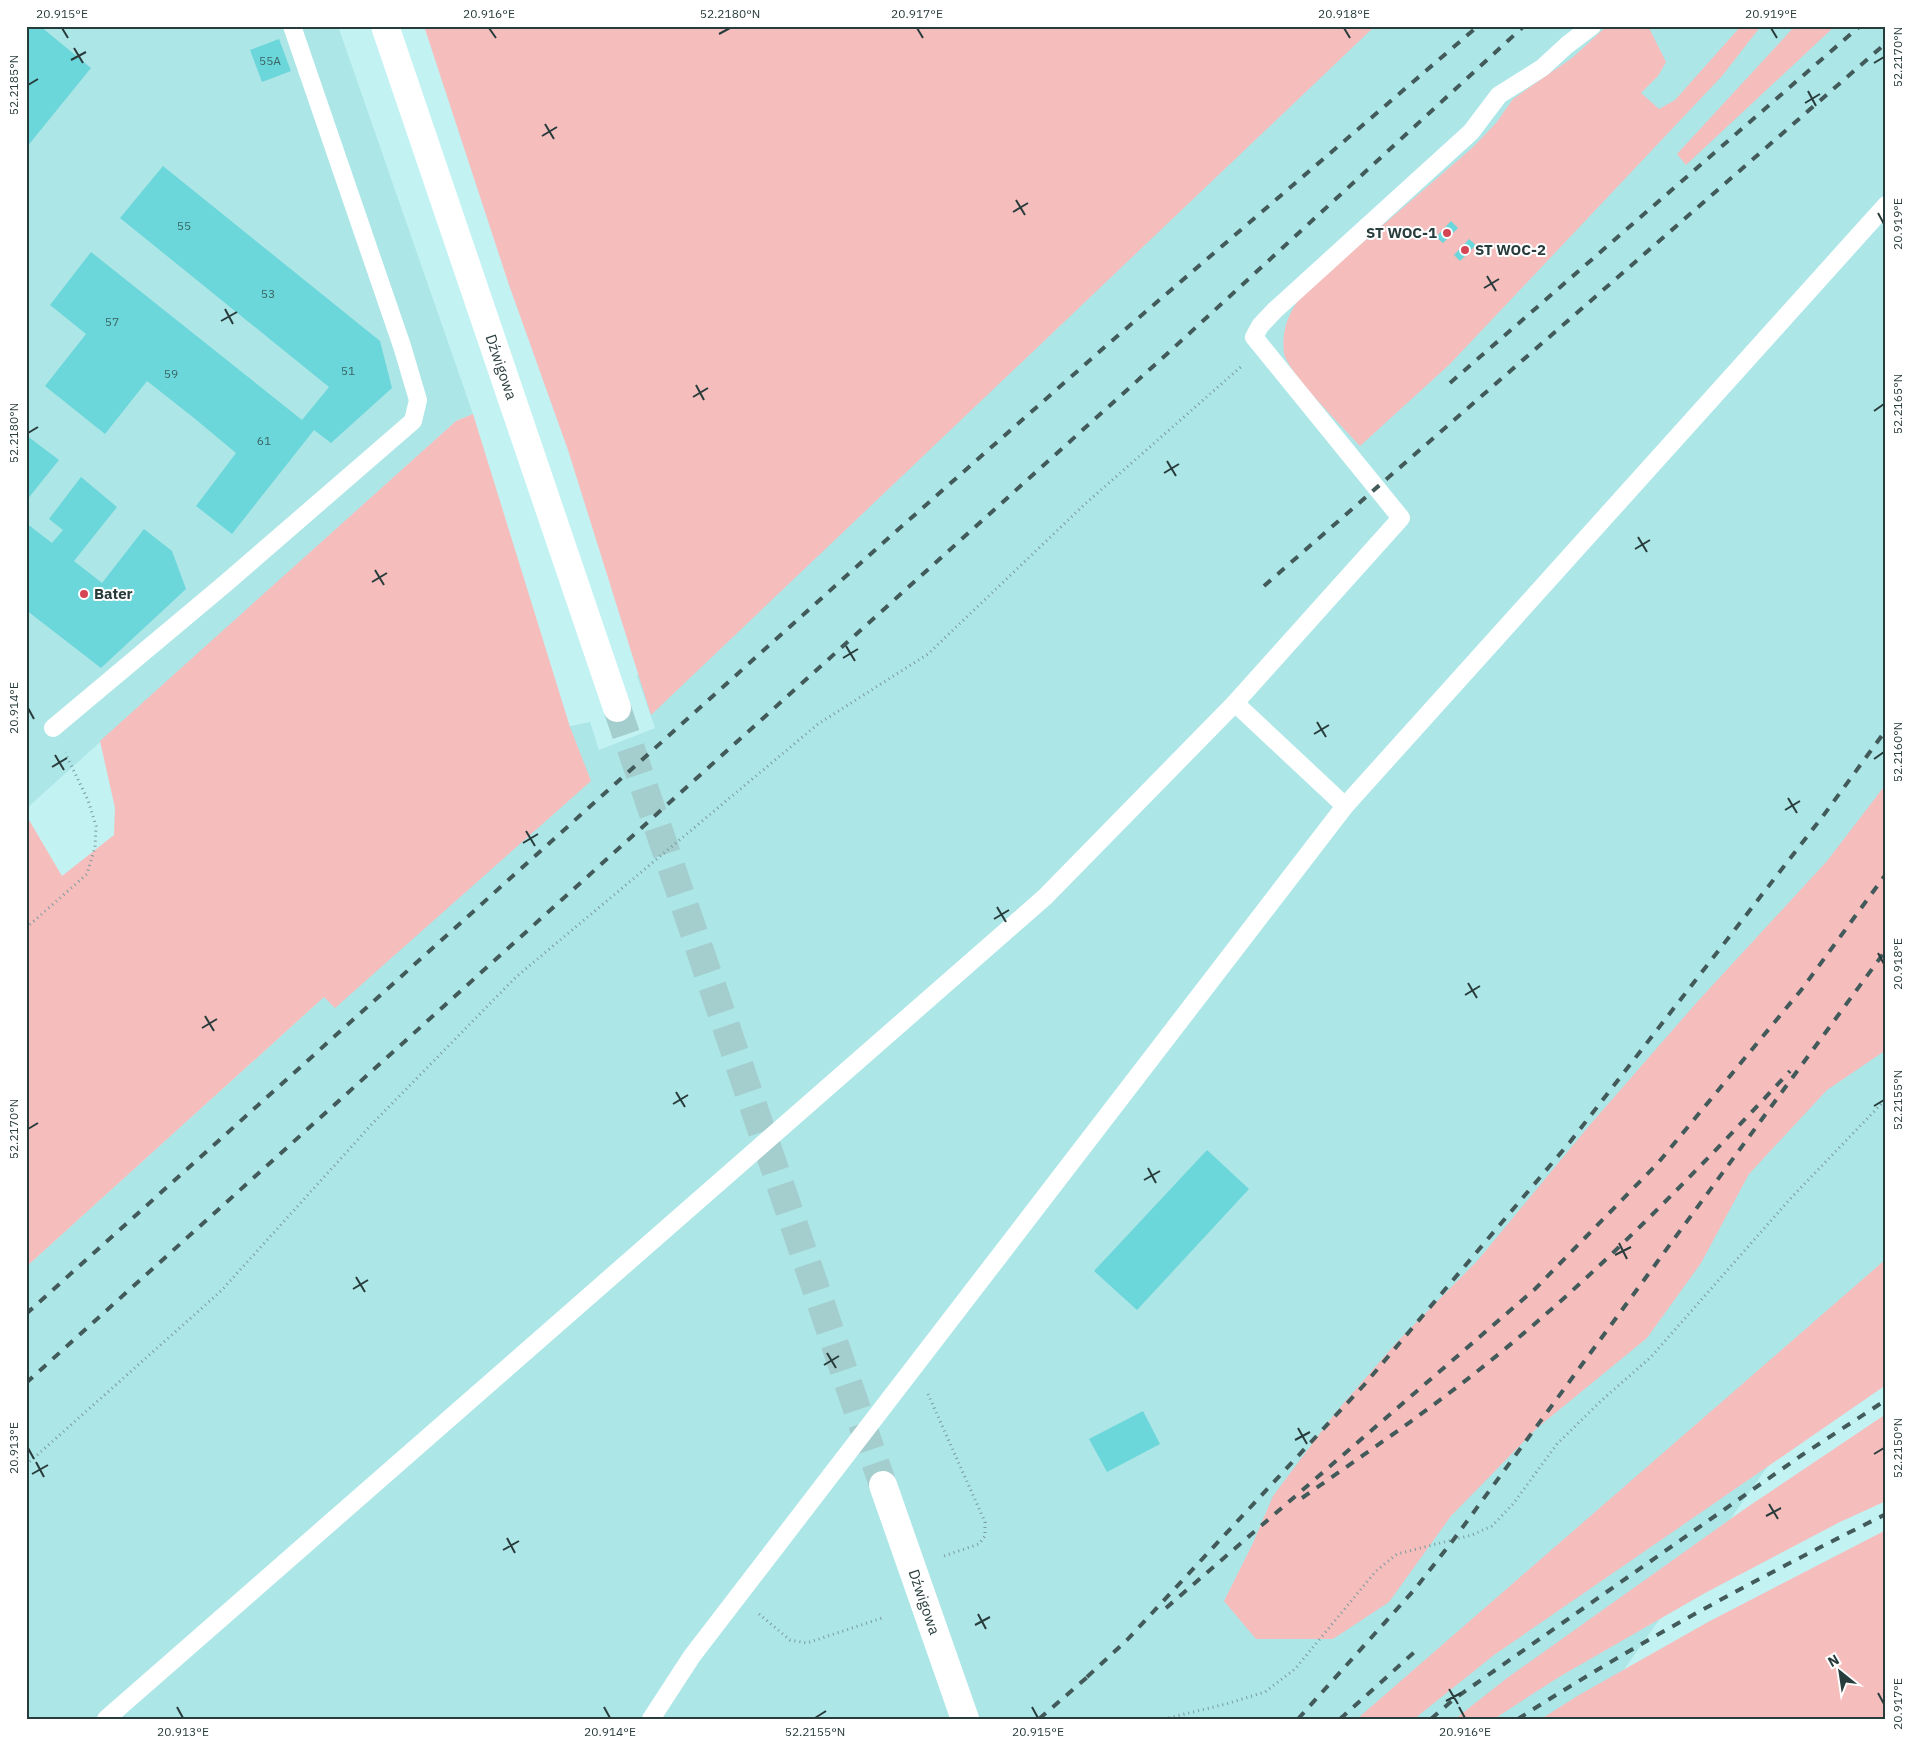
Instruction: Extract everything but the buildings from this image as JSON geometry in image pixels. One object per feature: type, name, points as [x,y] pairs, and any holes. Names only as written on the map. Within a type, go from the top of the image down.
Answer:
[{"type":"main road","name":"Dźwigowa","points":[[385,26],[617,708]]},
{"type":"main road","name":"Dźwigowa","points":[[883,1485],[965,1719]]},
{"type":"lane","points":[[53,728],[226,584],[413,421],[418,400],[405,355],[292,26]]},
{"type":"lane","points":[[106,1719],[1045,898],[1235,703],[1401,518],[1254,337],[1260,326],[1276,310],[1472,132],[1499,95],[1542,68],[1567,44],[1592,26]]},
{"type":"lane","points":[[651,1719],[692,1656],[1345,806],[1886,205]]},
{"type":"lane","points":[[1235,703],[1345,806]]},
{"type":"path","points":[[26,1465],[221,1290],[372,1124],[516,977],[818,724],[928,654],[1085,504],[1262,348]]},
{"type":"path","points":[[26,928],[87,874],[95,847],[96,826],[88,800],[53,728]]},
{"type":"path","points":[[1164,1719],[1226,1704],[1265,1692],[1295,1669],[1376,1571],[1397,1554],[1472,1534],[1492,1526],[1513,1504],[1557,1444],[1602,1400],[1651,1357],[1790,1199],[1886,1099]]},
{"type":"path","points":[[915,1365],[985,1522],[985,1536],[979,1544],[941,1557]]},
{"type":"path","points":[[738,1596],[790,1640],[807,1643],[882,1618]]},
{"type":"shaded area","points":[[26,26],[338,26],[473,414],[456,421],[26,809]]},
{"type":"shaded area","points":[[424,26],[1375,26],[651,715],[568,450],[509,285]]},
{"type":"shaded area","points":[[1260,26],[1886,26],[1886,1304],[1874,1316],[1589,1719],[26,1719],[26,1267],[324,997],[561,728],[590,722],[599,750],[655,728],[637,676]]},
{"type":"shaded area","points":[[1607,26],[1648,26],[1666,62],[1658,76],[1641,93],[1659,109],[1675,100],[1741,26],[1761,26],[1722,76],[1450,364],[1360,446],[1305,386],[1287,362],[1283,344],[1285,329],[1293,308],[1302,295],[1472,148],[1496,123],[1513,99],[1572,58]]},
{"type":"shaded area","points":[[1795,26],[1835,26],[1686,165],[1677,154]]},
{"type":"shaded area","points":[[473,414],[570,727],[591,781],[335,1008],[324,997],[26,1267],[26,815],[62,876],[114,835],[115,808],[100,741],[456,421]]},
{"type":"shaded area","points":[[1886,784],[1886,1050],[1827,1090],[1749,1174],[1701,1263],[1647,1338],[1537,1428],[1451,1516],[1389,1602],[1333,1639],[1256,1639],[1224,1601],[1253,1543],[1273,1496],[1336,1412],[1396,1343],[1478,1260],[1588,1127],[1698,1001],[1827,861]]},
{"type":"shaded area","points":[[1886,1259],[1886,1385],[1494,1655],[1414,1719],[1357,1719]]},
{"type":"shaded area","points":[[1886,1414],[1886,1501],[1840,1522],[1705,1593],[1559,1677],[1494,1719],[1455,1719],[1507,1678],[1746,1508]]},
{"type":"shaded area","points":[[1886,1530],[1886,1719],[1541,1719],[1579,1695],[1708,1622]]},
{"type":"tunnel","points":[[617,708],[883,1485]]},
{"type":"railway","points":[[26,1314],[884,542],[1107,345],[1478,26]]},
{"type":"railway","points":[[26,1383],[1168,353],[1524,26]]},
{"type":"railway","points":[[1450,383],[1860,26]]},
{"type":"railway","points":[[1264,586],[1886,43]]},
{"type":"railway","points":[[1087,1677],[1127,1640],[1364,1385],[1570,1142],[1823,816],[1886,730]]},
{"type":"railway","points":[[1166,1608],[1535,1289],[1658,1163],[1802,989],[1886,874]]},
{"type":"railway","points":[[1298,1719],[1415,1589],[1454,1539],[1886,950]]},
{"type":"railway","points":[[1302,1498],[1452,1391],[1577,1287],[1650,1217],[1790,1071]]},
{"type":"railway","points":[[1431,1719],[1454,1699],[1802,1455],[1886,1400]]},
{"type":"railway","points":[[1518,1719],[1653,1637],[1886,1514]]},
{"type":"railway","points":[[1340,1719],[1419,1648]]},
{"type":"railway","points":[[1039,1719],[1092,1673]]},
{"type":"place","name":"ST WOC-1","points":[[1447,233]]},
{"type":"place","name":"ST WOC-2","points":[[1465,250]]},
{"type":"place","name":"Bater","points":[[84,594]]}]
